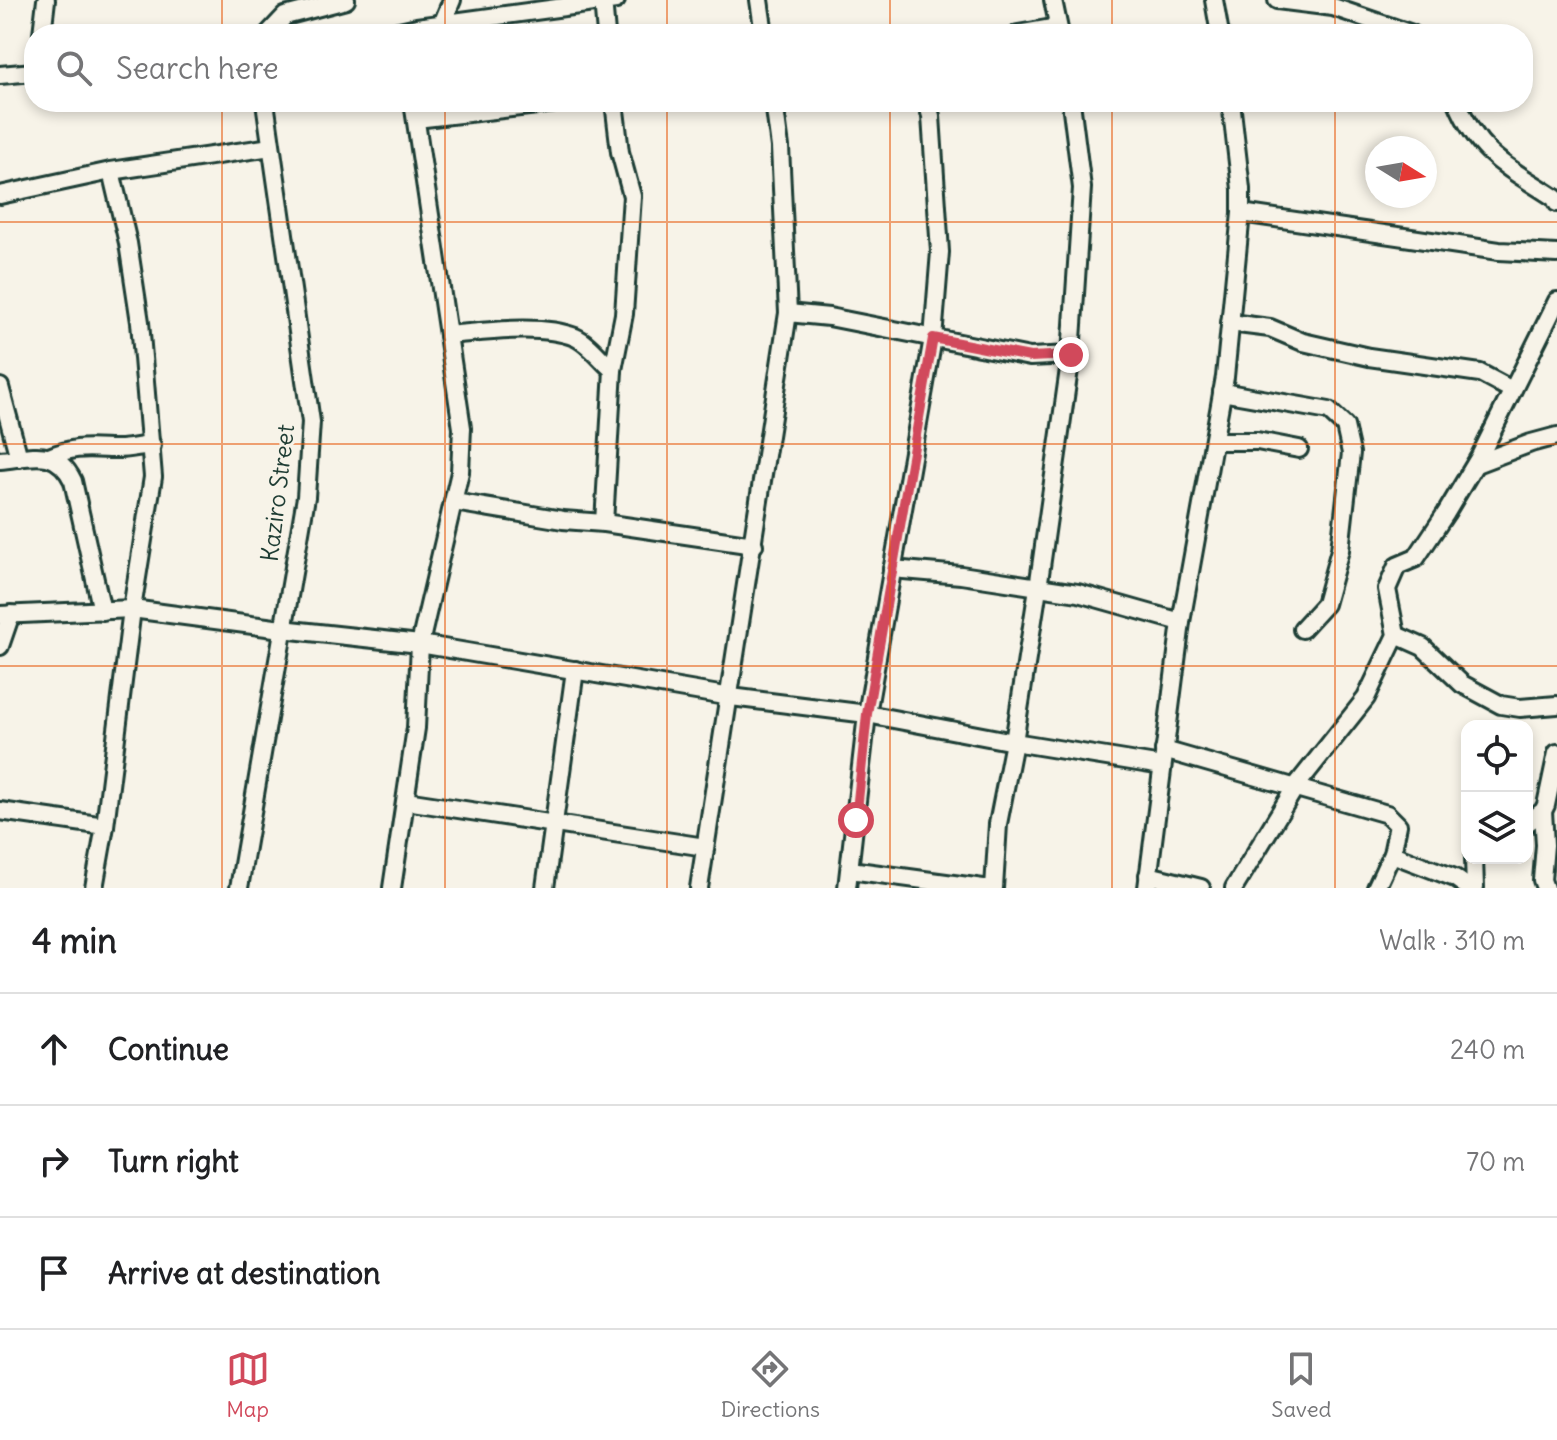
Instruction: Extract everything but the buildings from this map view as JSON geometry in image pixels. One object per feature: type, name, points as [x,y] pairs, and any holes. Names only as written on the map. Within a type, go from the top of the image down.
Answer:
[{"type":"street","points":[[43,24],[46,0]]},
{"type":"street","points":[[277,24],[285,16],[346,0]]},
{"type":"street","points":[[442,24],[452,0]]},
{"type":"street","points":[[759,0],[763,24]]},
{"type":"street","points":[[1053,0],[1058,24]]},
{"type":"street","points":[[1214,0],[1218,24]]},
{"type":"street","points":[[1277,0],[1333,7],[1383,24]]},
{"type":"street","points":[[442,24],[607,1],[606,24]]},
{"type":"street","points":[[0,75],[24,73]]},
{"type":"street","name":"Kaziro Street","points":[[239,888],[306,497],[311,422],[266,112]]},
{"type":"street","points":[[392,888],[416,728],[420,644],[460,472],[462,428],[415,112]]},
{"type":"street","points":[[416,119],[477,112]]},
{"type":"street","points":[[604,523],[613,370],[624,314],[632,196],[620,152],[615,112]]},
{"type":"street","points":[[699,888],[731,697],[788,313],[780,147],[775,112]]},
{"type":"street","points":[[847,888],[867,714],[933,338],[940,252],[929,112]]},
{"type":"street","points":[[994,888],[998,824],[1038,588],[1071,355],[1082,188],[1072,112]]},
{"type":"street","points":[[1201,888],[1147,881],[1181,622],[1214,441],[1230,323],[1241,213],[1232,112]]},
{"type":"street","points":[[1462,112],[1479,143],[1494,157],[1555,198],[1557,203]]},
{"type":"street","points":[[0,195],[111,171],[271,147]]},
{"type":"street","points":[[94,888],[153,477],[140,322],[128,243],[111,171]]},
{"type":"street","points":[[1241,213],[1499,251],[1557,254]]},
{"type":"street","points":[[1234,888],[1296,786],[1366,698],[1396,635],[1387,589],[1397,566],[1416,558],[1476,464],[1557,301]]},
{"type":"street","points":[[788,313],[829,317],[1030,357],[1071,355]]},
{"type":"street","points":[[1230,323],[1270,328],[1303,342],[1369,357],[1480,373],[1512,390]]},
{"type":"street","points":[[448,335],[507,330],[568,335],[587,345],[613,370]]},
{"type":"street","points":[[0,387],[19,458]]},
{"type":"street","points":[[1222,392],[1329,411],[1345,426],[1351,453],[1340,550],[1325,604],[1302,629]]},
{"type":"street","points":[[1476,464],[1557,436]]},
{"type":"street","points":[[1214,441],[1257,441],[1299,449]]},
{"type":"street","points":[[49,457],[70,448],[85,446],[115,449],[152,445]]},
{"type":"street","points":[[0,460],[40,455],[65,466],[73,481],[102,611]]},
{"type":"street","points":[[454,502],[754,545]]},
{"type":"street","points":[[892,569],[961,575],[1078,593],[1181,622]]},
{"type":"street","points":[[0,646],[5,615],[132,609],[420,644],[731,697],[867,714],[1014,742],[1163,758],[1296,786],[1387,814],[1398,825],[1392,854],[1376,888]]},
{"type":"street","points":[[1396,635],[1423,647],[1462,684],[1501,705],[1520,708],[1557,705]]},
{"type":"street","points":[[545,888],[575,670]]},
{"type":"street","points":[[1545,888],[1542,880],[1545,845],[1543,811],[1557,753]]},
{"type":"street","points":[[406,801],[705,847]]},
{"type":"street","points":[[0,811],[105,826]]},
{"type":"street","points":[[1533,818],[1543,811]]},
{"type":"street","points":[[1392,854],[1455,878],[1472,888],[1474,864]]},
{"type":"street","points":[[850,870],[983,888]]},
{"type":"route","points":[[856,820],[867,714],[933,338],[1030,357],[1071,355]]}]
